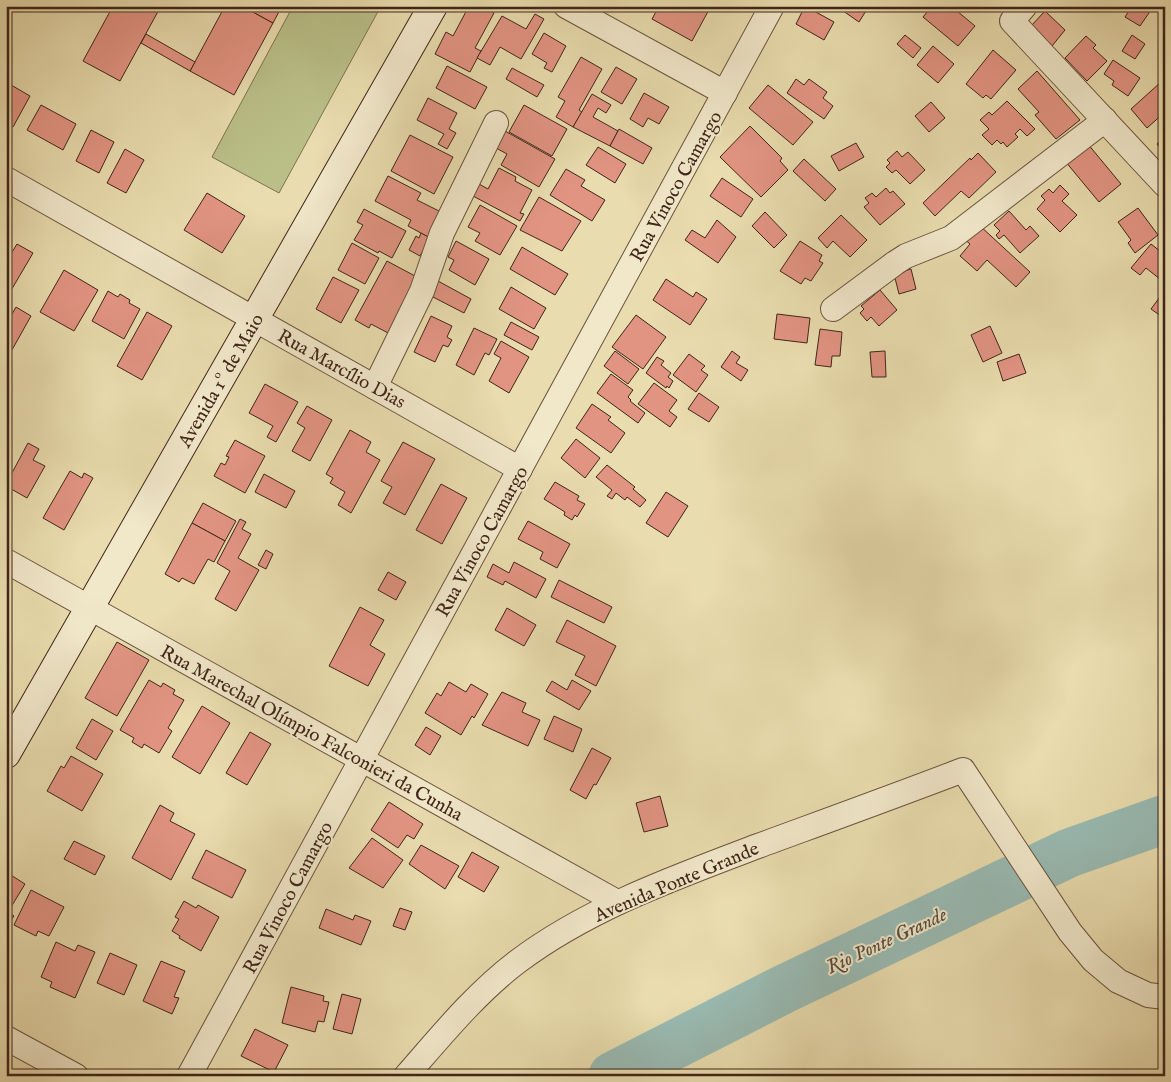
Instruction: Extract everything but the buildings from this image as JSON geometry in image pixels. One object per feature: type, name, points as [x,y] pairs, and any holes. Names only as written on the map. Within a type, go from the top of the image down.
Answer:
[{"type":"street","name":"Avenida 1º de Maio","points":[[6,754],[433,6]]},
{"type":"street","points":[[566,6],[725,93]]},
{"type":"street","name":"Rua Vinoco Camargo","points":[[189,1076],[772,6]]},
{"type":"street","points":[[1025,6],[1012,21],[1165,184]]},
{"type":"street","points":[[833,309],[895,262],[951,238],[1105,120]]},
{"type":"street","points":[[375,387],[422,292],[442,233],[496,123]]},
{"type":"street","name":"Rua Marcílio Dias","points":[[6,179],[520,469]]},
{"type":"street","name":"Rua Marechal Olímpio Falconieri da Cunha","points":[[6,561],[617,902]]},
{"type":"street","name":"Avenida Ponte Grande","points":[[406,1076],[475,999],[516,963],[568,928],[617,902],[682,875],[963,770],[1070,932],[1093,960],[1118,981],[1148,995],[1165,997]]},
{"type":"street","points":[[6,1038],[76,1076]]},
{"type":"green space","points":[[293,6],[381,6],[279,193],[212,157]]},
{"type":"waterway","name":"Rio Ponte Grande","points":[[613,1076],[784,989],[1069,853],[1165,819]]}]
